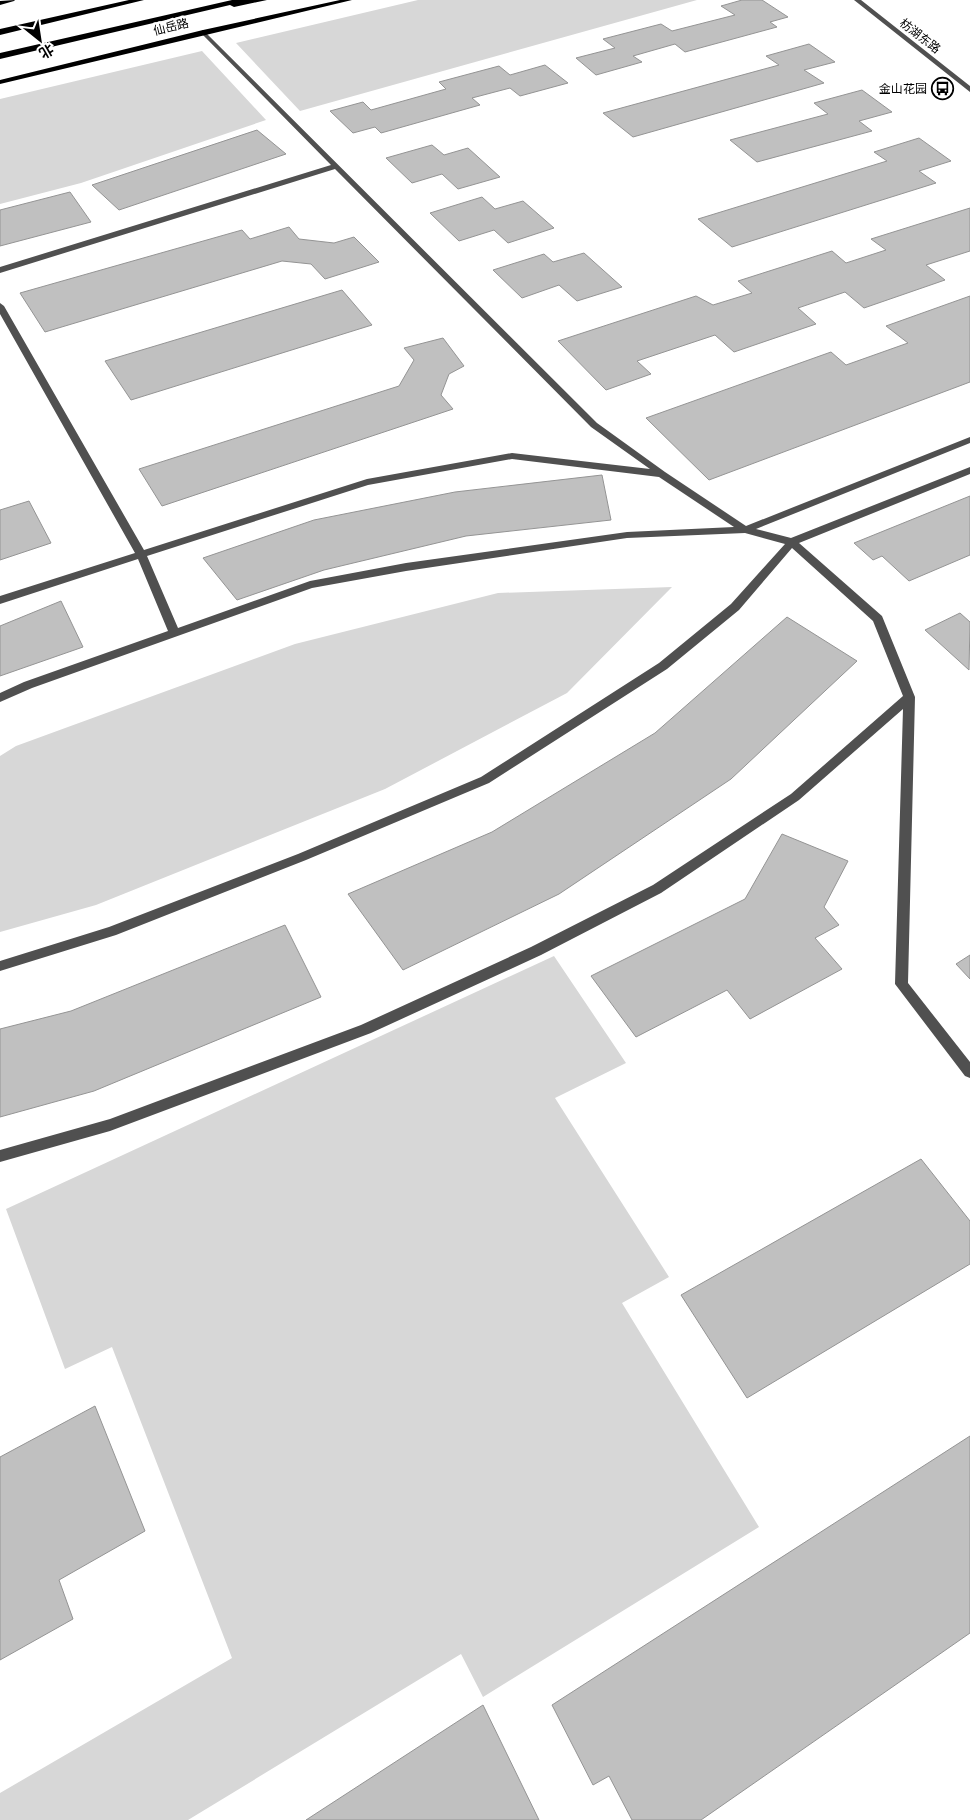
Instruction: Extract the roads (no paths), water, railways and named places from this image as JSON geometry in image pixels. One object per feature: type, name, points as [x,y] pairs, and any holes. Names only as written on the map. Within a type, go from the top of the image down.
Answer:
[{"type":"highway","points":[[0,32],[140,0]]},
{"type":"highway","name":"仙岳路","points":[[0,56],[242,0]]},
{"type":"highway","points":[[157,19],[263,0]]},
{"type":"highway","points":[[0,24],[86,2]]},
{"type":"main road","points":[[0,3],[12,0]]},
{"type":"main road","name":"仙岳路","points":[[0,82],[203,32],[349,0]]},
{"type":"street","name":"枋湖东路","points":[[857,0],[970,90]]},
{"type":"street","points":[[203,32],[594,425],[745,530]]},
{"type":"street","points":[[0,270],[337,166]]},
{"type":"street","points":[[0,306],[140,553],[175,634]]},
{"type":"street","points":[[745,530],[970,440]]},
{"type":"street","points":[[0,600],[140,553],[367,482],[512,456],[662,474]]},
{"type":"street","points":[[0,966],[112,931],[302,857],[485,780],[663,666],[735,607],[792,542],[970,470]]},
{"type":"street","points":[[0,698],[28,685],[310,585],[397,569],[578,541],[636,535],[745,530],[792,542],[878,619],[908,698],[901,984],[970,1072]]},
{"type":"street","points":[[0,1156],[110,1125],[366,1029],[536,952],[657,889],[796,797],[908,698]]},
{"type":"place","name":"金山花园","points":[[943,89]]}]
